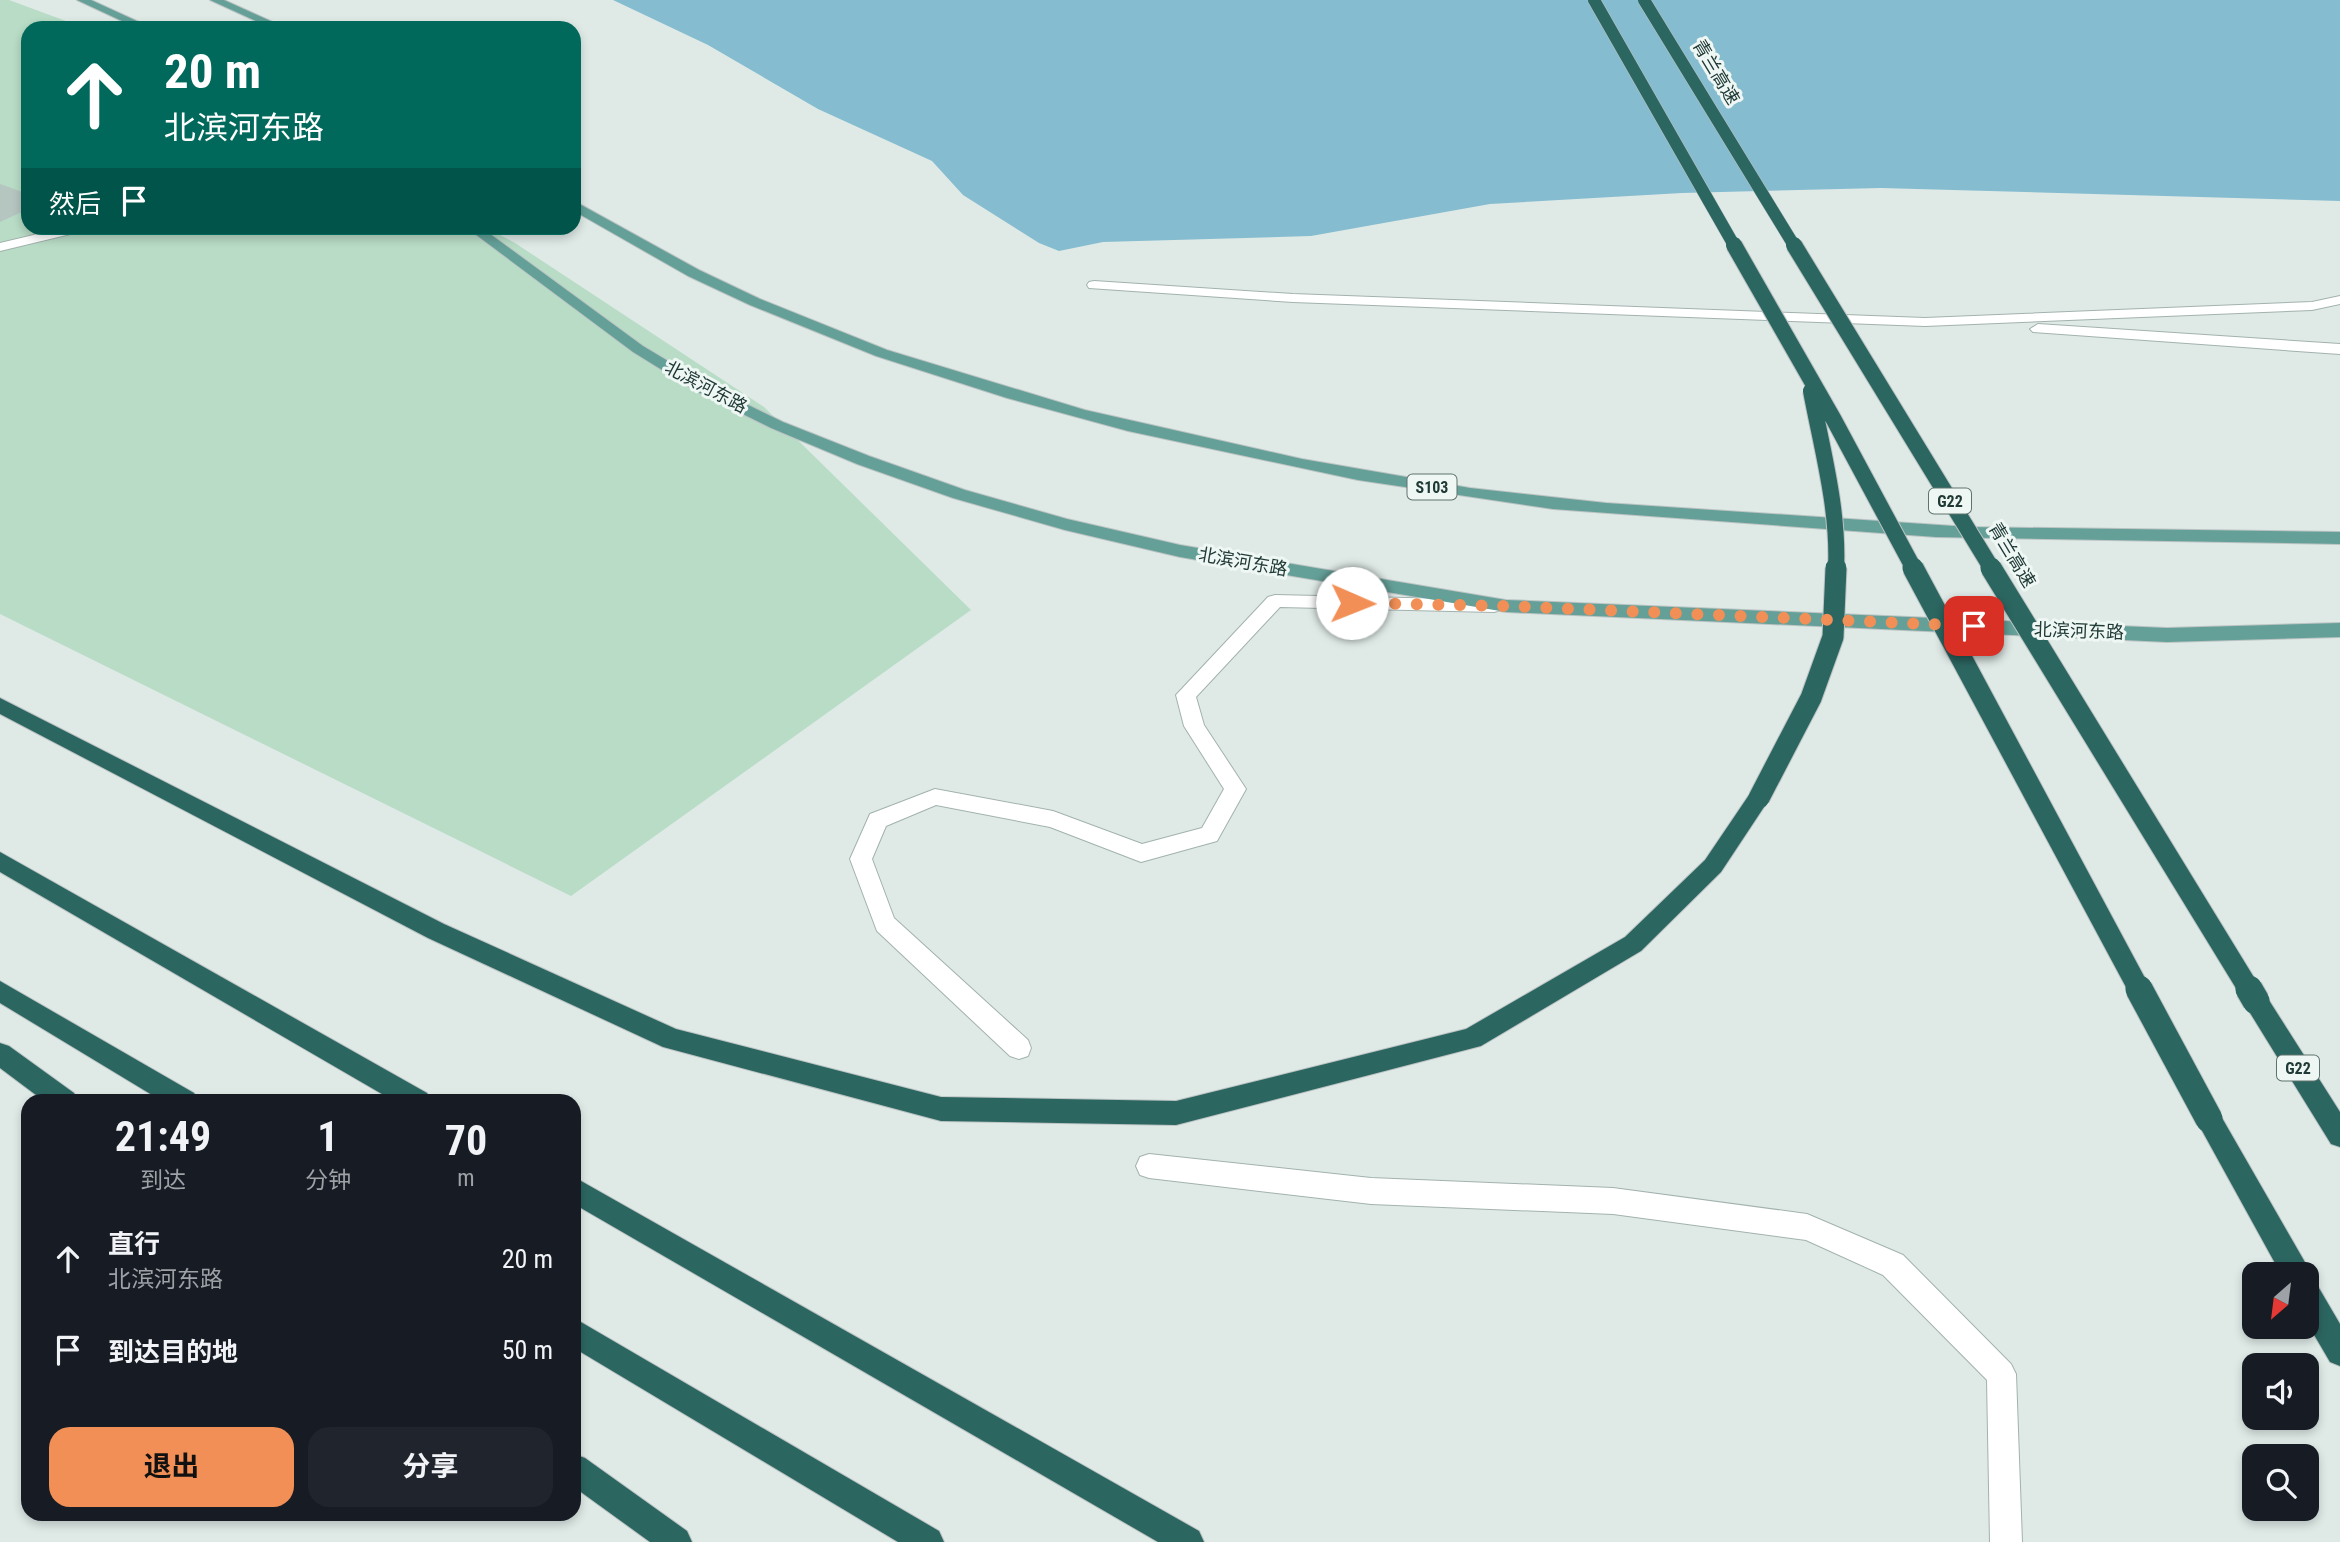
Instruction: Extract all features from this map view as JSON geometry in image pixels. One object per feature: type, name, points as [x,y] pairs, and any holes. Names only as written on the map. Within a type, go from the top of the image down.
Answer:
[{"type":"highway","points":[[1594,0],[1808,375],[2209,1119],[2289,1262]]},
{"type":"highway","name":"青兰高速","points":[[1644,0],[2340,1135]]},
{"type":"highway","points":[[0,705],[436,931],[672,1039],[941,1110],[1176,1113],[1472,1038],[1633,944],[1713,866],[1759,798],[1811,698],[1833,636],[1837,551],[1828,478],[1808,375]]},
{"type":"highway","points":[[0,861],[406,1094]]},
{"type":"highway","points":[[0,991],[173,1094]]},
{"type":"highway","points":[[0,1054],[55,1094]]},
{"type":"highway","points":[[581,1194],[1188,1542]]},
{"type":"highway","points":[[2319,1316],[2340,1352]]},
{"type":"highway","points":[[581,1336],[928,1542]]},
{"type":"highway","points":[[581,1474],[676,1542]]},
{"type":"main road","points":[[82,0],[130,21]]},
{"type":"main road","points":[[215,0],[264,21]]},
{"type":"main road","name":"S103","points":[[581,209],[638,246],[701,279],[853,343],[1040,403],[1152,433],[1272,459],[1532,502],[1997,534],[2340,538]]},
{"type":"main road","name":"北滨河东路","points":[[483,235],[583,311],[649,356],[702,388],[777,425],[863,460],[1012,509],[1180,551],[1506,606],[2167,635],[2340,630]]},
{"type":"lane","points":[[0,247],[49,235]]},
{"type":"lane","points":[[1094,285],[1293,298],[1925,322],[2340,349]]},
{"type":"lane","points":[[1925,322],[2312,306],[2340,300]]},
{"type":"lane","points":[[1019,1048],[885,924],[861,859],[878,820],[934,797],[1053,819],[1142,853],[1209,835],[1235,789],[1194,726],[1186,695],[1275,601],[1506,606]]},
{"type":"lane","points":[[1149,1166],[1370,1191],[1613,1201],[1807,1227],[1893,1265],[2001,1374],[2006,1542]]},
{"type":"green space","points":[[0,0],[9,0],[66,21],[21,21],[21,235],[500,235],[764,407],[971,610],[571,896],[0,614]]},
{"type":"water","points":[[613,0],[2340,0],[2340,201],[1881,188],[1682,193],[1490,204],[1311,236],[1103,242],[1059,251],[1039,243],[963,195],[932,161],[818,109],[708,45]]},
{"type":"building","points":[[0,184],[21,192],[21,212],[0,222]]},
{"type":"route","points":[[1352,603],[1506,606],[1974,626]]}]
